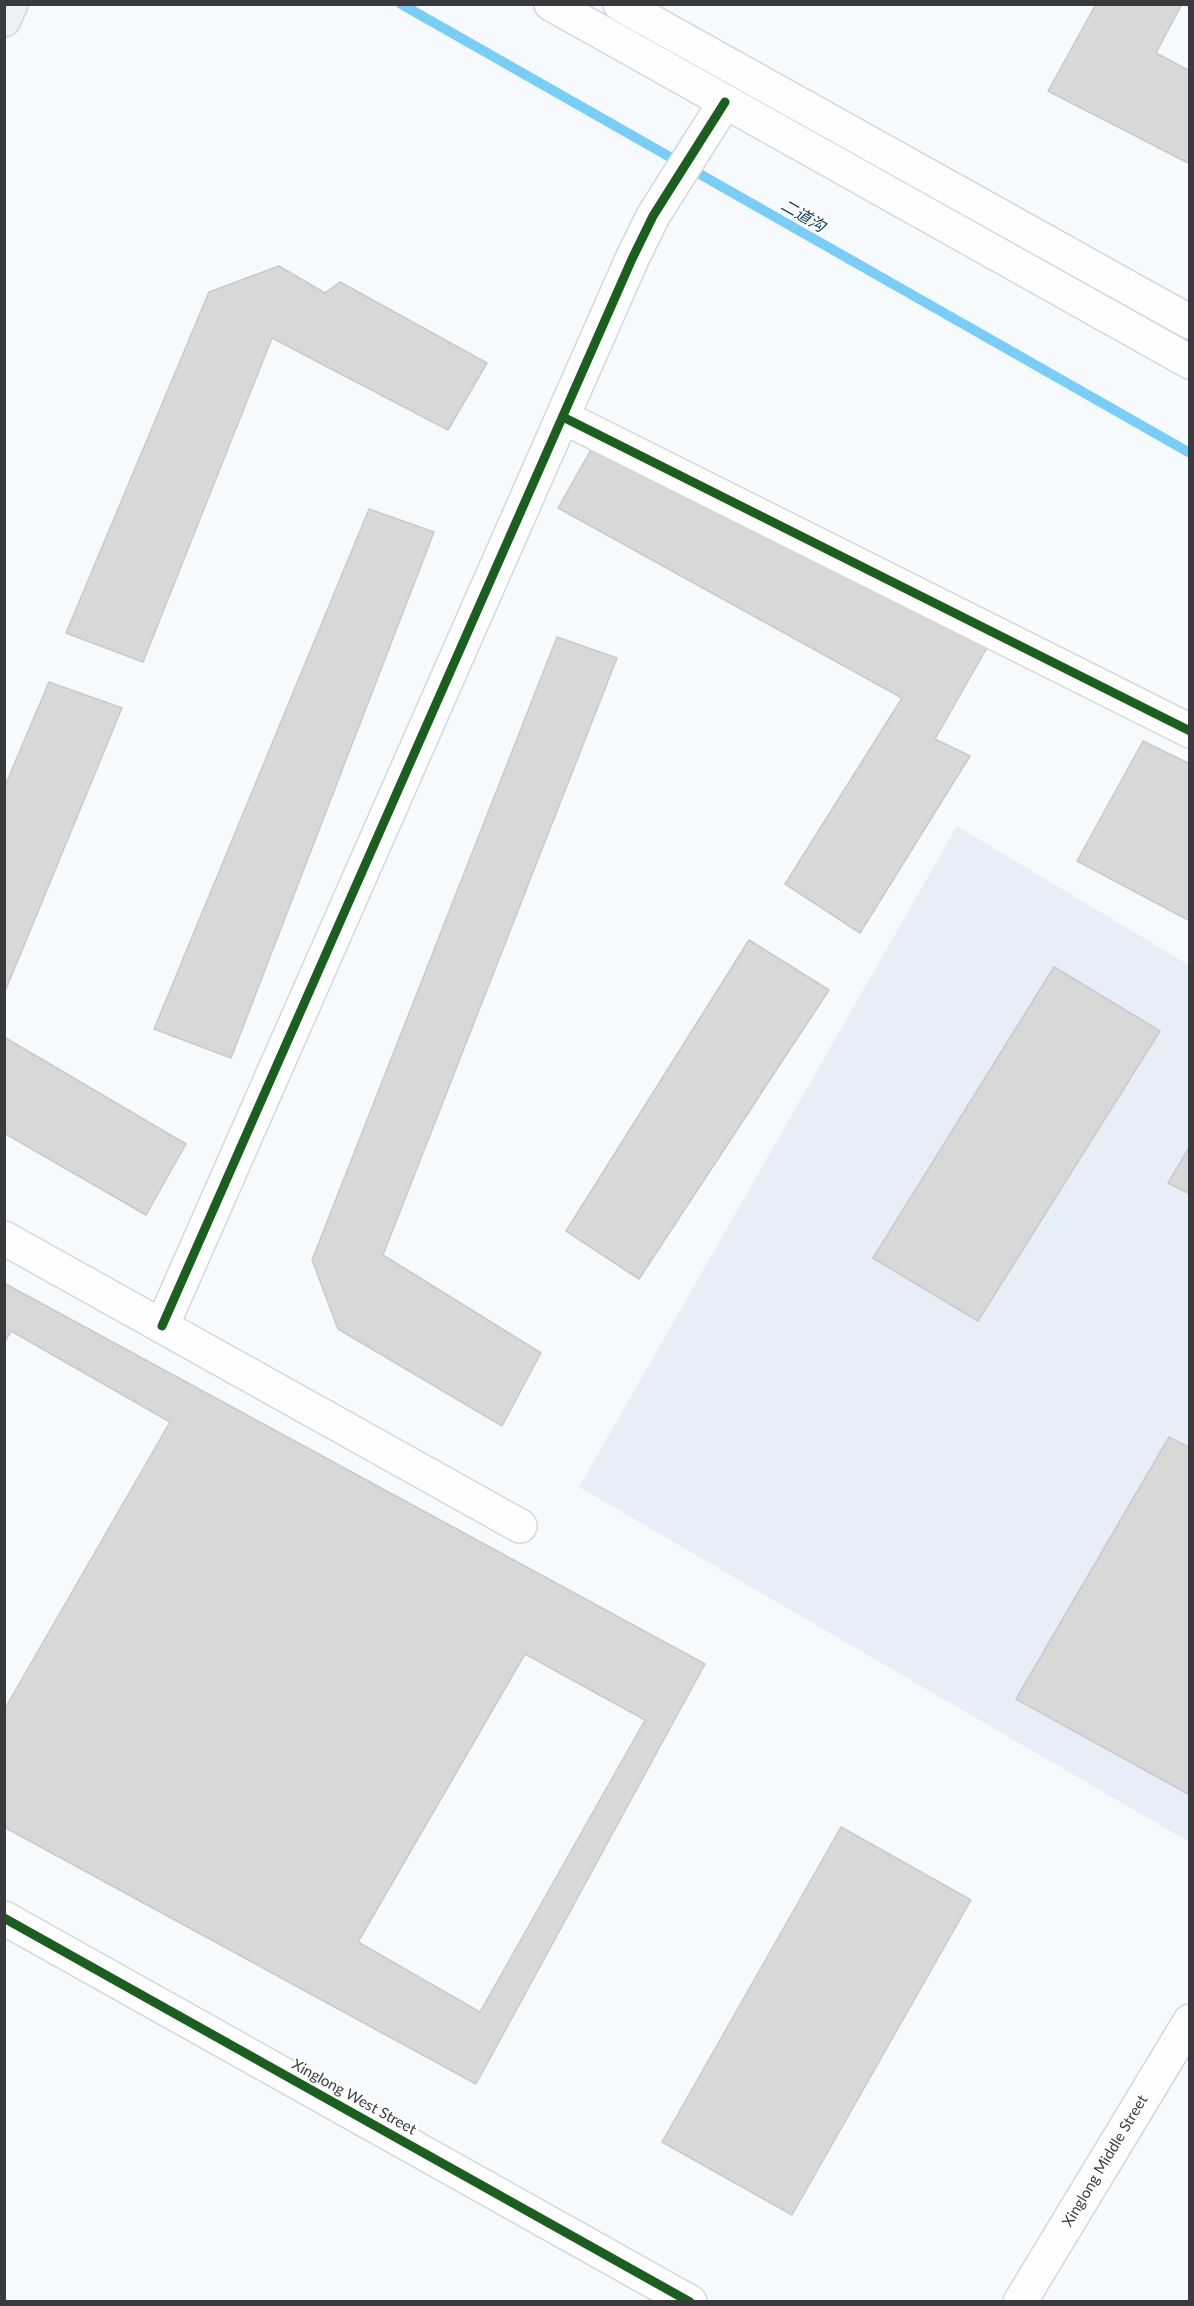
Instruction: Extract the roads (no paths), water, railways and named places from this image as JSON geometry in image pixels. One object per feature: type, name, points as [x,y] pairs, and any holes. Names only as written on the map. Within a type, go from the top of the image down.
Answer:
[{"type":"main road","points":[[4,20],[10,4]]},
{"type":"street","points":[[551,4],[1190,362]]},
{"type":"street","points":[[620,4],[1190,322]]},
{"type":"street","points":[[162,1326],[562,417],[653,216],[725,102]]},
{"type":"street","points":[[562,417],[1190,731]]},
{"type":"street","points":[[4,1238],[520,1526]]},
{"type":"street","name":"Xinglong West Street","points":[[4,1918],[690,2301]]},
{"type":"street","name":"Xinglong Middle Street","points":[[1020,2301],[1190,2021]]},
{"type":"waterway","name":"二道沟","points":[[401,4],[1190,453]]}]
